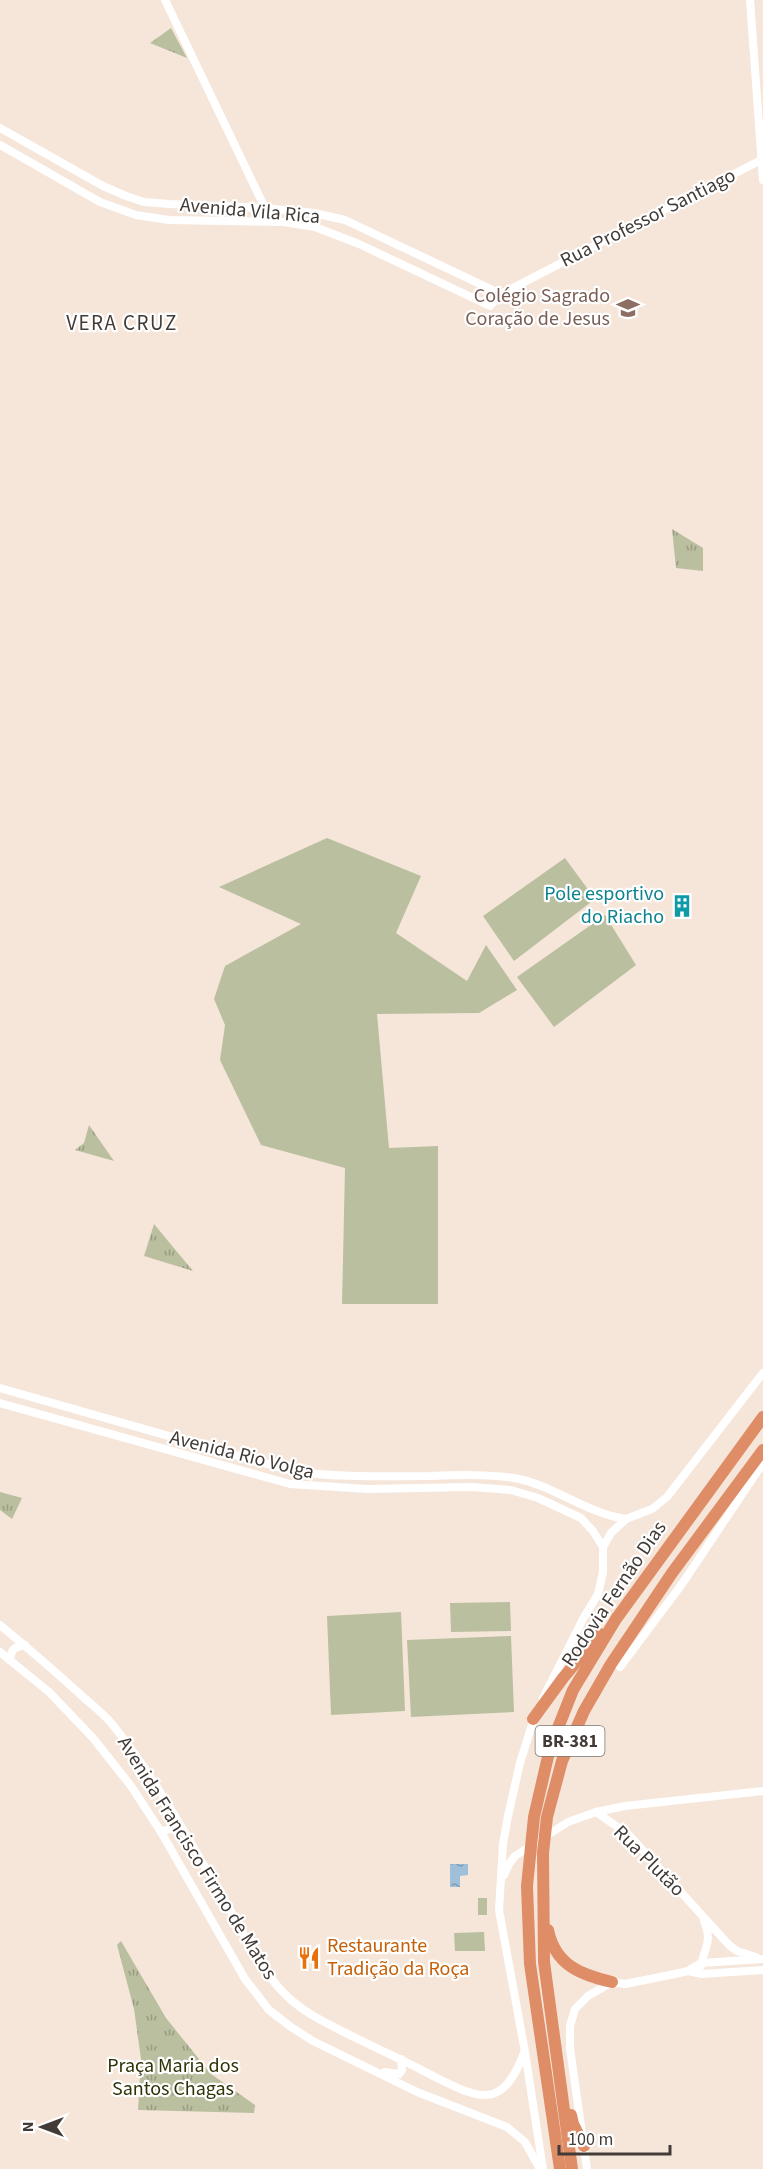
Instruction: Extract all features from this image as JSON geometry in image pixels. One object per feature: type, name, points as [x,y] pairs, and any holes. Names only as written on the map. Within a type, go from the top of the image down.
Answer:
[{"type":"highway","name":"Rodovia Fernão Dias","points":[[560,2169],[530,1964],[527,1886],[534,1817],[550,1748],[573,1689],[616,1618],[763,1417]]},
{"type":"highway","name":"Rodovia Fernão Dias","points":[[572,2169],[544,1962],[543,1853],[547,1816],[562,1761],[584,1711],[611,1664],[654,1599],[763,1450]]},
{"type":"highway","points":[[533,1719],[562,1678],[616,1618]]},
{"type":"highway","points":[[584,1711],[620,1667]]},
{"type":"highway","points":[[543,1853],[548,1927],[553,1948],[568,1966],[594,1978],[612,1982]]},
{"type":"highway","points":[[554,2041],[559,2053],[573,2124],[584,2146]]},
{"type":"street","points":[[165,0],[265,208]]},
{"type":"street","points":[[750,0],[760,68],[763,180]]},
{"type":"street","name":"Avenida Vila Rica","points":[[0,128],[103,186],[144,202],[265,208],[314,213],[345,220],[501,294],[490,306],[359,244],[315,227],[284,222],[169,220],[136,215],[100,202],[0,145]]},
{"type":"street","name":"Rua Professor Santiago","points":[[501,294],[762,160]]},
{"type":"street","name":"Rodovia Fernão Dias","points":[[500,1884],[508,1816],[533,1719],[560,1663],[598,1594],[603,1572],[603,1547],[611,1533],[626,1519],[652,1509],[667,1497],[761,1376]]},
{"type":"street","name":"Avenida Rio Volga","points":[[0,1388],[292,1471],[367,1477],[472,1475],[514,1478],[542,1486],[607,1516],[626,1519]]},
{"type":"street","name":"Avenida Rio Volga","points":[[0,1403],[290,1484],[367,1489],[472,1487],[511,1490],[538,1498],[580,1518],[603,1547]]},
{"type":"street","points":[[620,1667],[682,1584],[763,1463]]},
{"type":"street","name":"Avenida Francisco Firmo de Matos","points":[[0,1625],[111,1723],[147,1773],[179,1824],[256,1955],[280,1989],[303,2009],[324,2022],[479,2096],[493,2095],[503,2090],[517,2073],[525,2052]]},
{"type":"street","points":[[10,1660],[10,1651],[15,1647],[25,1645]]},
{"type":"street","name":"Avenida Francisco Firmo de Matos","points":[[0,1652],[49,1692],[93,1738],[131,1786],[161,1832],[245,1979],[269,2010],[314,2041],[417,2092],[507,2127],[525,2142],[541,2169]]},
{"type":"street","points":[[500,1884],[515,1856],[568,1822],[596,1812],[624,1806],[763,1791]]},
{"type":"street","name":"Rua Plutão","points":[[596,1812],[629,1835],[729,1945],[748,1955],[763,1959]]},
{"type":"street","points":[[161,1832],[179,1824]]},
{"type":"street","name":"BR-381","points":[[500,1884],[499,1910],[503,1938],[525,2052],[541,2169]]},
{"type":"street","name":"Rua Plutão","points":[[700,1913],[708,1938],[708,1948],[701,1963],[702,1974]]},
{"type":"street","points":[[587,2169],[570,2048],[570,2026],[575,2009],[588,1996],[612,1982],[625,1984],[687,1971],[701,1963],[763,1959]]},
{"type":"street","points":[[687,1971],[702,1974],[763,1970]]},
{"type":"street","points":[[367,2067],[399,2074],[402,2070],[401,2059]]},
{"type":"green space","points":[[171,28],[187,58],[150,43]]},
{"type":"green space","points":[[672,529],[703,548],[703,571],[676,568]]},
{"type":"green space","points":[[327,838],[421,876],[396,933],[467,981],[486,945],[517,990],[479,1013],[377,1014],[389,1148],[438,1146],[438,1304],[342,1304],[345,1168],[261,1145],[220,1060],[225,1025],[214,999],[225,966],[301,924],[219,887]]},
{"type":"green space","points":[[565,858],[595,899],[514,961],[483,916]]},
{"type":"green space","points":[[605,915],[636,965],[554,1027],[517,977]]},
{"type":"green space","points":[[89,1125],[114,1161],[75,1150],[84,1143]]},
{"type":"green space","points":[[154,1224],[193,1271],[144,1256]]},
{"type":"green space","points":[[0,1492],[22,1498],[12,1519],[0,1510]]},
{"type":"green space","points":[[510,1602],[511,1631],[451,1632],[450,1603]]},
{"type":"green space","points":[[401,1612],[405,1711],[331,1715],[327,1616]]},
{"type":"green space","points":[[511,1636],[514,1712],[411,1717],[407,1640]]},
{"type":"green space","points":[[478,1898],[487,1898],[487,1915],[478,1915]]},
{"type":"green space","points":[[484,1932],[485,1951],[455,1951],[454,1933]]},
{"type":"green space","name":"Praça Maria dos Santos Chagas","points":[[121,1941],[166,2018],[211,2074],[255,2105],[254,2113],[138,2110],[141,2059],[134,2009],[117,1945]]},
{"type":"water","points":[[450,1864],[468,1864],[468,1875],[460,1876],[460,1887],[450,1887]]},
{"type":"place","name":"Colégio Sagrado Coração de Jesus","points":[[628,308]]},
{"type":"place","name":"Pole esportivo do Riacho","points":[[682,906]]},
{"type":"place","name":"Restaurante Tradição da Roça","points":[[309,1958]]},
{"type":"district","name":"VERA CRUZ","points":[[122,323]]}]
